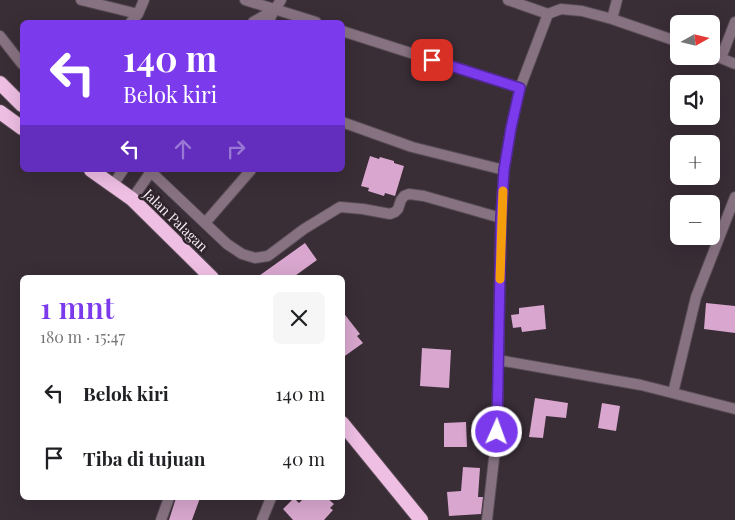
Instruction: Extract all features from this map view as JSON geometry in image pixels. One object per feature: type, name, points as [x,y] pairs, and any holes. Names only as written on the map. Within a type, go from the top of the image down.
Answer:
[{"type":"highway","points":[[0,83],[20,103]]},
{"type":"highway","points":[[0,112],[20,127]]},
{"type":"highway","name":"Jalan Palagan","points":[[94,172],[132,199],[209,275]]},
{"type":"highway","points":[[345,428],[421,520]]},
{"type":"street","points":[[81,0],[138,14]]},
{"type":"street","points":[[133,20],[138,14],[144,0]]},
{"type":"street","points":[[245,0],[310,20]]},
{"type":"street","points":[[269,20],[281,0]]},
{"type":"street","points":[[508,0],[548,14],[561,9],[582,11],[670,39]]},
{"type":"street","points":[[612,19],[617,0]]},
{"type":"street","points":[[256,20],[274,9]]},
{"type":"street","points":[[487,520],[497,432],[501,218],[504,170],[520,88],[548,14]]},
{"type":"street","points":[[720,49],[735,22]]},
{"type":"street","points":[[345,32],[520,88]]},
{"type":"street","points":[[0,36],[20,61]]},
{"type":"street","points":[[720,58],[735,64]]},
{"type":"street","points":[[345,123],[412,147],[504,170]]},
{"type":"street","points":[[113,185],[122,172]]},
{"type":"street","points":[[132,199],[149,172]]},
{"type":"street","points":[[152,172],[227,244],[242,254],[254,258],[268,256],[304,229],[340,207],[390,214],[398,209],[401,200],[409,194],[424,196],[501,218]]},
{"type":"street","points":[[205,224],[249,172]]},
{"type":"street","points":[[673,393],[696,297],[735,197]]},
{"type":"street","points":[[498,360],[641,385],[735,408]]},
{"type":"street","points":[[161,520],[168,500]]},
{"type":"street","points":[[262,520],[270,500]]},
{"type":"building","points":[[370,156],[394,161],[394,163],[404,166],[395,196],[385,193],[384,196],[368,191],[369,188],[361,186]]},
{"type":"building","points":[[305,243],[317,260],[296,275],[260,275]]},
{"type":"building","points":[[706,303],[735,306],[735,333],[704,329]]},
{"type":"building","points":[[544,305],[546,329],[522,332],[521,327],[513,328],[511,315],[519,314],[519,308]]},
{"type":"building","points":[[345,315],[360,334],[357,336],[363,343],[345,356]]},
{"type":"building","points":[[422,348],[451,350],[449,388],[420,386]]},
{"type":"building","points":[[535,398],[568,403],[566,418],[546,416],[543,438],[529,437]]},
{"type":"building","points":[[602,403],[620,406],[616,431],[598,428]]},
{"type":"building","points":[[466,422],[467,447],[444,447],[444,423]]},
{"type":"building","points":[[463,467],[480,468],[478,497],[483,497],[481,514],[449,516],[447,492],[461,491]]},
{"type":"building","points":[[175,500],[199,500],[192,520],[169,520]]},
{"type":"building","points":[[292,500],[296,500],[299,503],[302,500],[329,500],[334,504],[330,508],[333,510],[324,520],[293,520],[283,509]]},
{"type":"slow traffic","points":[[500,279],[503,191]]},
{"type":"route","points":[[432,60],[520,88],[504,170],[501,218],[497,432]]}]
